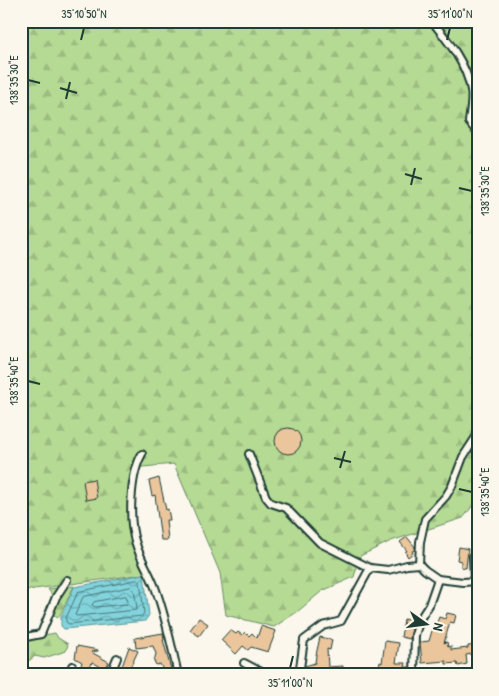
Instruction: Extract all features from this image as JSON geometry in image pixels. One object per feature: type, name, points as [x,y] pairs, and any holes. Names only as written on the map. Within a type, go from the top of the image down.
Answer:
[{"type":"street","points":[[432,21],[453,48],[465,70],[472,92],[469,122],[478,133]]},
{"type":"street","points":[[473,556],[476,581],[464,582],[438,579],[420,564],[420,542],[425,519],[446,496],[452,486],[463,456],[478,434]]},
{"type":"street","points":[[142,454],[138,461],[133,481],[132,527],[136,545],[158,593],[178,675]]},
{"type":"street","points":[[249,454],[266,497],[271,503],[286,508],[320,543],[370,568],[388,570],[420,564]]},
{"type":"street","points":[[299,675],[304,640],[323,626],[341,621],[370,568]]},
{"type":"street","points":[[414,675],[415,635],[420,619],[429,605],[438,579]]},
{"type":"street","points":[[21,638],[41,634],[56,597],[67,580]]},
{"type":"street","points":[[110,675],[117,658]]},
{"type":"street","points":[[244,663],[267,675]]},
{"type":"street","points":[[70,675],[72,666]]},
{"type":"street","points":[[21,668],[30,675]]},
{"type":"street","points":[[472,675],[478,670]]},
{"type":"green space","points":[[21,21],[478,21],[478,499],[463,518],[391,541],[360,556],[354,577],[322,591],[297,612],[274,627],[226,615],[220,573],[174,464],[133,468],[133,532],[144,574],[27,590],[23,634],[21,634]]},
{"type":"green space","points":[[74,586],[59,617],[49,614],[52,595],[48,589]]},
{"type":"green space","points":[[55,633],[58,638],[68,644],[66,651],[44,658],[35,656],[26,663],[21,661],[21,640]]},
{"type":"water","points":[[144,574],[149,615],[145,621],[64,629],[61,626],[61,617],[74,587]]},
{"type":"building","points":[[288,428],[297,432],[301,441],[297,450],[288,454],[279,450],[275,441],[279,432]]},
{"type":"building","points":[[159,478],[170,520],[166,520],[168,540],[161,540],[155,495],[152,496],[149,481]]},
{"type":"building","points":[[94,479],[97,498],[86,500],[83,481]]},
{"type":"building","points":[[407,537],[415,547],[415,550],[412,551],[413,553],[408,557],[405,552],[407,551],[400,542]]},
{"type":"building","points":[[459,547],[468,549],[466,568],[461,567],[461,561],[457,560]]},
{"type":"building","points":[[447,613],[456,615],[454,623],[450,622],[444,643],[447,642],[448,647],[451,646],[451,650],[477,645],[478,653],[466,655],[467,664],[458,666],[457,663],[446,664],[446,661],[422,663],[420,642],[429,641],[434,624],[436,625],[439,617],[445,619]]},
{"type":"building","points":[[199,618],[208,624],[199,636],[190,630]]},
{"type":"building","points":[[404,619],[414,621],[410,639],[401,637]]},
{"type":"building","points":[[261,626],[276,631],[268,652],[251,647],[248,650],[243,646],[236,654],[221,640],[230,630],[242,635],[245,632],[249,636],[252,633],[257,638]]},
{"type":"building","points":[[163,633],[163,640],[172,673],[168,674],[166,669],[163,670],[160,664],[156,665],[154,661],[156,654],[153,646],[136,648],[135,638]]},
{"type":"building","points":[[320,637],[332,640],[330,650],[327,649],[328,667],[343,666],[343,675],[304,675],[305,666],[315,663]]},
{"type":"building","points":[[385,641],[399,643],[396,663],[406,663],[405,667],[409,667],[409,675],[398,675],[378,670],[380,662],[382,663]]},
{"type":"building","points":[[77,646],[98,650],[91,652],[109,662],[105,669],[92,662],[88,675],[78,675],[82,662],[75,658]]},
{"type":"building","points":[[129,647],[138,651],[129,670],[139,675],[126,675],[120,672]]}]
